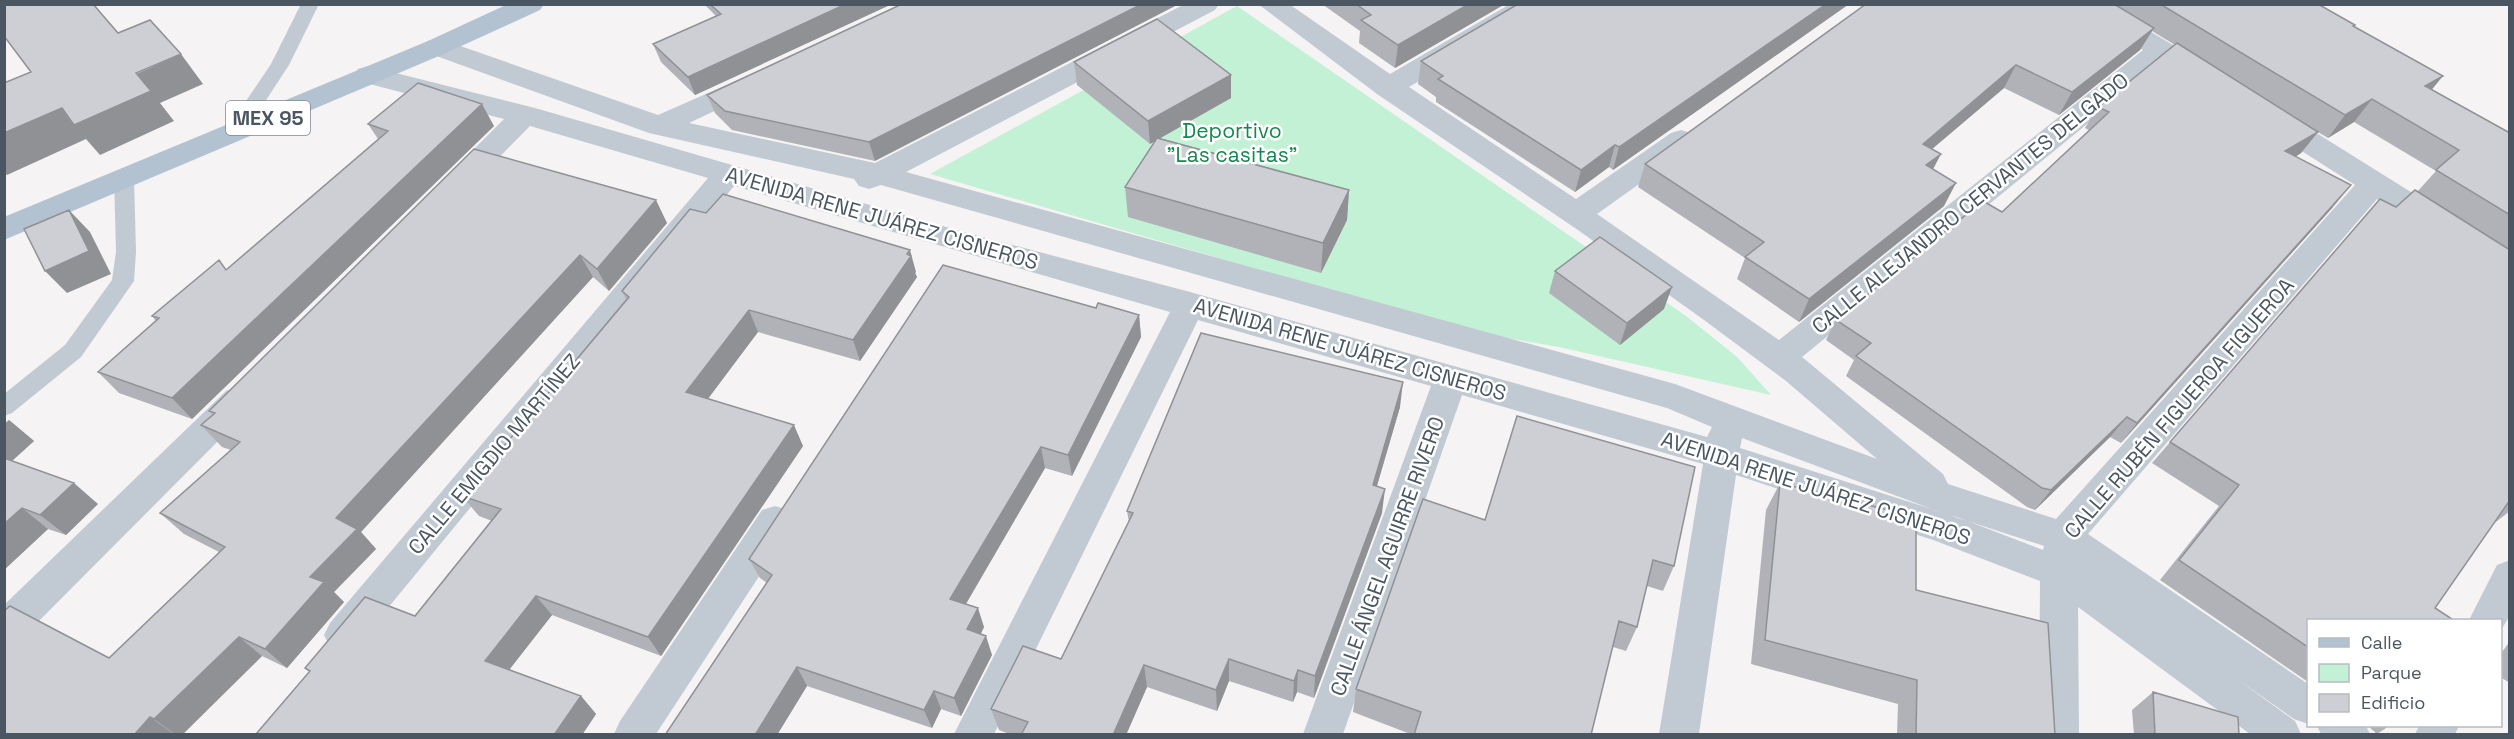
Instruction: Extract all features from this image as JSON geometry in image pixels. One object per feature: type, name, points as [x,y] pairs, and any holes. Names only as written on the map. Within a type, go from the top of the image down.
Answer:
[{"type":"main road","name":"MEX 95","points":[[4,229],[437,47],[531,4]]},
{"type":"street","points":[[829,202],[877,174],[1206,4]]},
{"type":"street","name":"AVENIDA RENE JUÁREZ CISNEROS","points":[[1270,4],[1387,88],[1577,213],[1779,358],[1947,514]]},
{"type":"street","points":[[1387,88],[1530,4]]},
{"type":"street","points":[[2085,4],[2162,49],[2222,88]]},
{"type":"street","name":"AVENIDA RENE JUÁREZ CISNEROS","points":[[437,47],[659,126],[877,174],[1675,397],[1947,514],[2061,555],[2307,705]]},
{"type":"street","name":"CALLE ALEJANDRO CERVANTES DELGADO","points":[[1779,358],[2162,49]]},
{"type":"street","points":[[659,126],[774,73]]},
{"type":"street","name":"AVENIDA RENE JUÁREZ CISNEROS","points":[[368,75],[525,116],[829,202],[960,242],[1191,304],[1720,455],[1947,514]]},
{"type":"street","points":[[2253,107],[2510,269]]},
{"type":"street","points":[[433,207],[525,116]]},
{"type":"street","points":[[1577,213],[1701,126]]},
{"type":"street","name":"CALLE EMIGDIO MARTÍNEZ","points":[[321,661],[728,174]]},
{"type":"street","name":"CALLE RUBÉN FIGUEROA FIGUEROA","points":[[2061,555],[2374,183]]},
{"type":"street","points":[[940,271],[960,242]]},
{"type":"street","points":[[974,735],[1191,304]]},
{"type":"street","name":"CALLE ÁNGEL AGUIRRE RIVERO","points":[[1323,735],[1451,378]]},
{"type":"street","points":[[4,631],[256,382]]},
{"type":"street","points":[[1679,735],[1720,455],[1728,419]]},
{"type":"street","points":[[634,735],[790,498]]},
{"type":"street","name":"AVENIDA RENE JUÁREZ CISNEROS","points":[[2061,555],[2281,735]]},
{"type":"street","points":[[2059,735],[2061,555]]},
{"type":"street","points":[[2489,619],[2510,576]]},
{"type":"lane","points":[[235,132],[280,65],[310,4]]},
{"type":"lane","points":[[4,407],[73,351],[123,281],[126,252],[124,178]]},
{"type":"green space","name":"Deportivo \"Las casitas\"","points":[[1237,6],[1686,316],[1737,357],[1771,395],[1559,347],[1472,332],[930,174]]},
{"type":"building","points":[[4,4],[93,4],[118,33],[150,20],[181,54],[136,73],[151,91],[74,125],[62,108],[4,133],[4,83],[31,72],[4,36]]},
{"type":"building","points":[[714,4],[846,4],[688,77],[653,44],[721,14],[712,6]]},
{"type":"building","points":[[902,4],[1142,4],[869,142],[725,111],[707,95]]},
{"type":"building","points":[[1356,4],[1469,4],[1398,45],[1361,20],[1371,15]]},
{"type":"building","points":[[1518,4],[1826,4],[1619,147],[1615,145],[1581,170],[1438,79],[1443,76],[1421,61]]},
{"type":"building","points":[[1866,4],[2114,4],[2154,28],[2072,92],[2016,65],[1923,144],[1941,154],[1926,165],[1956,183],[1809,299],[1745,257],[1764,242],[1645,164]]},
{"type":"building","points":[[2160,4],[2318,4],[2443,76],[2425,86],[2510,133],[2510,215],[2436,170],[2459,150],[2372,99],[2345,115]]},
{"type":"building","points":[[1157,19],[1231,75],[1148,121],[1074,62]]},
{"type":"building","points":[[2177,43],[2318,132],[2285,151],[2351,185],[2137,423],[2127,417],[2051,490],[2042,488],[1856,356],[1871,343],[1836,320],[1983,201],[2002,212],[2109,112],[2098,107]]},
{"type":"building","points":[[418,83],[482,104],[172,398],[98,372],[159,318],[152,316],[219,260],[226,270],[388,131],[368,124]]},
{"type":"building","points":[[1157,138],[1349,190],[1323,243],[1125,187]]},
{"type":"building","points":[[474,149],[656,200],[597,269],[580,255],[336,518],[357,529],[310,577],[324,582],[265,649],[239,637],[154,719],[150,717],[134,735],[4,735],[4,611],[10,606],[109,658],[225,547],[160,513],[240,442],[201,425],[215,413],[209,411]]},
{"type":"building","points":[[2415,190],[2510,250],[2510,500],[2435,608],[2452,619],[2307,619],[2307,646],[2179,560],[2239,485],[2170,442],[2380,199],[2396,207]]},
{"type":"building","points":[[723,194],[910,250],[907,254],[911,256],[853,340],[749,310],[686,392],[794,425],[648,637],[536,596],[485,661],[581,696],[554,735],[256,734],[310,671],[305,668],[365,597],[415,616],[501,509],[462,496],[629,297],[622,291],[690,209],[706,213]]},
{"type":"building","points":[[69,210],[89,251],[45,271],[24,229]]},
{"type":"building","points":[[1600,237],[1672,287],[1627,323],[1555,271]]},
{"type":"building","points":[[943,265],[1096,308],[1098,303],[1139,315],[1068,455],[1041,447],[950,599],[978,608],[967,629],[986,636],[954,698],[934,691],[924,710],[797,667],[755,735],[665,735],[772,575],[749,559]]},
{"type":"building","points":[[1201,333],[1403,382],[1373,485],[1385,489],[1315,676],[1298,670],[1294,681],[1229,659],[1216,690],[1144,665],[1113,735],[1021,735],[1028,722],[991,709],[1023,646],[1061,659],[1133,513],[1127,511]]},
{"type":"building","points":[[1517,416],[1695,467],[1674,566],[1653,560],[1637,627],[1619,621],[1591,735],[1414,735],[1421,712],[1356,689],[1423,499],[1485,520]]},
{"type":"building","points":[[4,458],[74,483],[40,515],[22,508],[4,524]]},
{"type":"building","points":[[1780,483],[1916,517],[1916,590],[2048,623],[2055,735],[1916,735],[1917,680],[1765,640]]},
{"type":"building","points":[[2153,692],[2238,717],[2239,735],[2155,735]]}]
